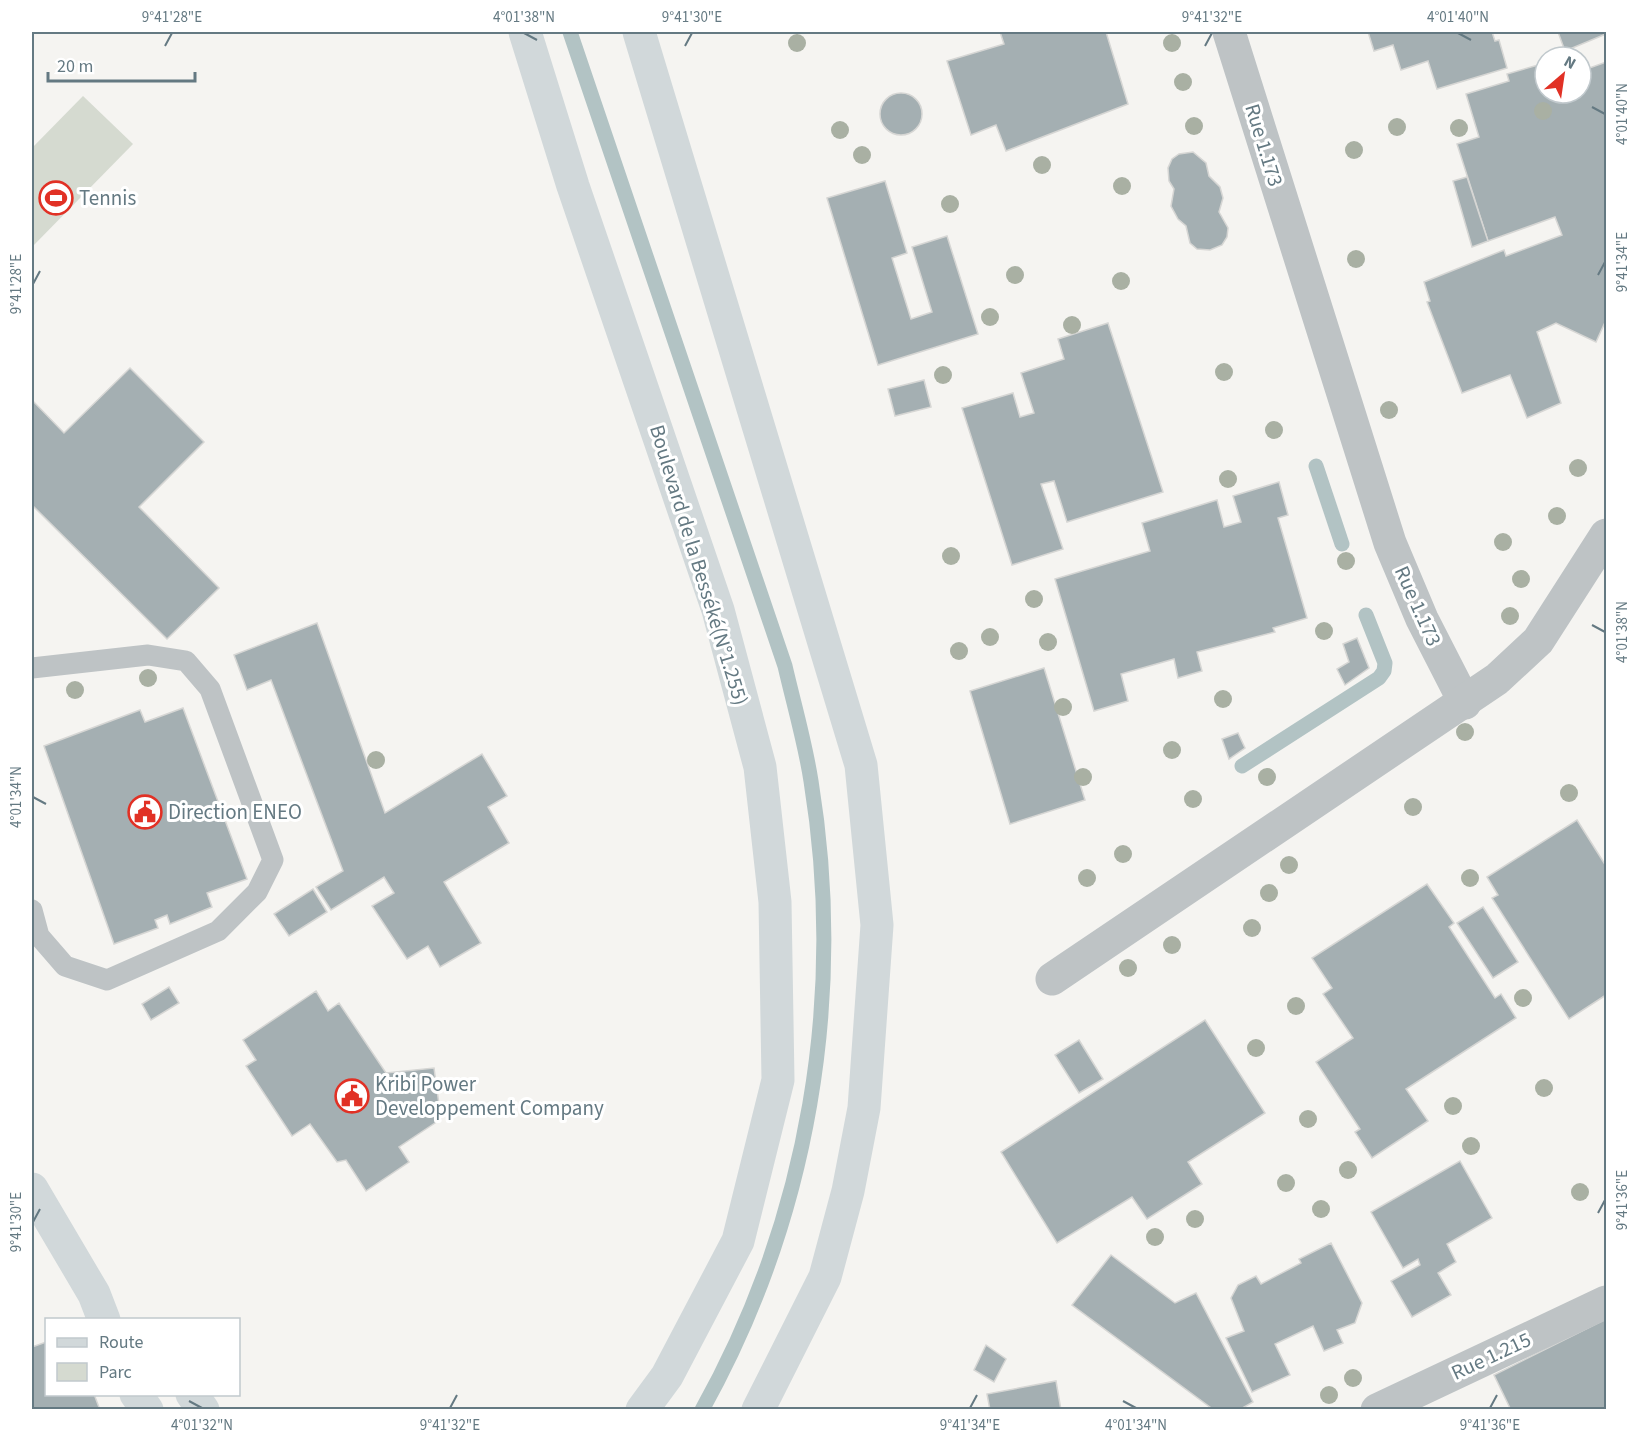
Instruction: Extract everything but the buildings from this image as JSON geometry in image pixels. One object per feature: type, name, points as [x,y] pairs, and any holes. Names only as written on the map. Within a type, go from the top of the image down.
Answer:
[{"type":"main road","name":"Boulevard de la Besséké(N°1.255)","points":[[525,32],[573,186],[718,610],[760,767],[775,902],[778,1080],[738,1241],[667,1376],[642,1410]]},
{"type":"main road","points":[[639,32],[861,765],[877,925],[864,1108],[848,1191],[825,1276],[758,1410]]},
{"type":"main road","points":[[32,1189],[99,1307],[118,1318]]},
{"type":"main road","points":[[137,1396],[147,1410]]},
{"type":"main road","points":[[193,1396],[203,1410]]},
{"type":"street","name":"Rue 1.173","points":[[1228,32],[1390,543],[1422,618],[1465,703]]},
{"type":"street","points":[[1052,980],[1465,703],[1538,641],[1606,535]]},
{"type":"street","name":"Rue 1.215","points":[[1377,1410],[1606,1302]]},
{"type":"lane","points":[[32,668],[148,655],[186,661],[210,689],[273,860],[257,892],[218,931],[106,980],[65,966],[39,936],[32,910]]},
{"type":"green space","name":"Tennis","points":[[83,96],[133,144],[32,247],[32,148]]},
{"type":"waterway","points":[[570,32],[785,666],[809,766],[821,862],[824,943],[820,1024],[810,1104],[793,1184],[769,1261],[739,1337],[702,1410]]},
{"type":"waterway","points":[[1316,466],[1342,544]]},
{"type":"waterway","points":[[1242,766],[1379,678],[1384,671],[1385,663],[1366,615]]},
{"type":"place","name":"Tennis","points":[[56,198]]},
{"type":"place","name":"Direction ENEO","points":[[145,812]]},
{"type":"place","name":"Kribi Power Developpement Company","points":[[352,1096]]}]
